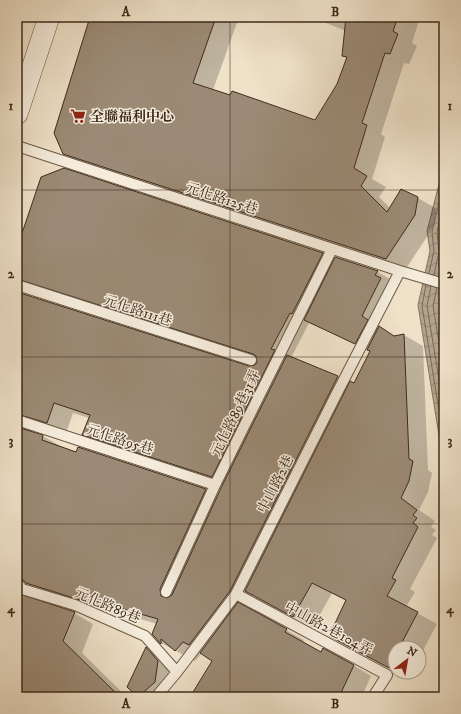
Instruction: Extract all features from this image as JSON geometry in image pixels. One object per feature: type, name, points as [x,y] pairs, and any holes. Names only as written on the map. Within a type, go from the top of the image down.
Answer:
[{"type":"street","points":[[17,114],[49,17]]},
{"type":"lane","name":"元化路125巷","points":[[17,146],[444,284]]},
{"type":"lane","name":"元化路89巷31弄","points":[[166,592],[215,485],[332,248]]},
{"type":"lane","name":"中山路2巷","points":[[156,697],[177,672],[236,594],[400,271]]},
{"type":"lane","name":"元化路111巷","points":[[17,286],[250,360]]},
{"type":"lane","name":"元化路95巷","points":[[17,420],[215,485]]},
{"type":"lane","name":"元化路89巷","points":[[17,582],[22,589],[75,605],[145,636],[177,672]]},
{"type":"lane","name":"中山路2巷104弄","points":[[236,594],[387,675],[374,697]]},
{"type":"water","points":[[444,165],[444,489],[442,454],[418,305],[430,251],[427,231]]},
{"type":"building","points":[[90,17],[216,17],[193,83],[230,95],[232,91],[315,120],[337,84],[347,57],[342,56],[346,17],[398,17],[393,31],[398,34],[390,54],[385,53],[362,123],[367,125],[354,168],[367,176],[361,186],[387,212],[401,189],[418,197],[415,215],[386,259],[63,154],[54,133]]},
{"type":"building","points":[[64,168],[323,253],[292,314],[290,313],[271,349],[275,350],[212,477],[82,435],[90,415],[54,403],[47,423],[17,414],[17,292],[249,366],[255,365],[257,362],[256,356],[253,354],[17,279],[17,248],[41,177]]},
{"type":"building","points":[[335,257],[378,271],[375,275],[381,278],[362,316],[368,320],[355,344],[304,320]]},
{"type":"building","points":[[379,326],[394,336],[404,334],[409,459],[413,461],[409,481],[401,498],[417,510],[413,515],[417,518],[413,523],[418,527],[392,578],[396,580],[387,596],[418,612],[403,640],[387,640],[387,667],[329,636],[346,600],[312,583],[293,617],[245,591],[350,381],[354,383],[370,351],[367,350]]},
{"type":"building","points":[[287,355],[338,376],[230,591],[189,645],[183,642],[175,651],[161,639],[161,644],[152,634],[158,619],[81,597],[80,600],[26,583],[17,577],[17,427],[43,435],[42,440],[76,452],[78,447],[206,489],[160,589],[161,596],[167,598],[172,595],[221,488]]},
{"type":"building","points":[[17,593],[75,612],[63,641],[120,697],[17,697]]},
{"type":"building","points":[[238,602],[287,629],[285,632],[321,652],[323,648],[354,665],[339,697],[190,697],[212,661],[200,653]]},
{"type":"building","points":[[146,647],[158,661],[155,682],[138,697],[127,687]]},
{"type":"place","name":"全聯福利中心","points":[[78,116]]}]
